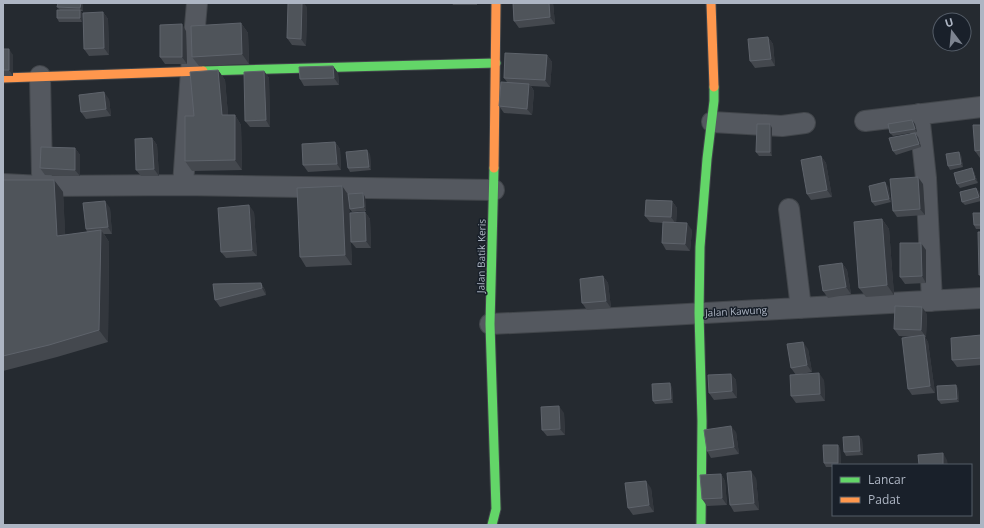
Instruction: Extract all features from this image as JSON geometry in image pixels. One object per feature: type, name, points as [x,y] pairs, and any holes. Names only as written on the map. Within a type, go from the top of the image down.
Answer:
[{"type":"street","points":[[183,185],[190,71],[197,3]]},
{"type":"street","name":"Jalan Batik Keris","points":[[492,525],[496,509],[490,324],[494,190],[496,3]]},
{"type":"street","points":[[701,525],[702,420],[699,313],[700,247],[714,101],[710,3]]},
{"type":"street","points":[[3,78],[190,71],[496,63]]},
{"type":"street","points":[[40,76],[42,186]]},
{"type":"street","points":[[865,120],[981,107]]},
{"type":"street","points":[[919,114],[926,178],[932,301]]},
{"type":"street","points":[[712,122],[782,126],[805,123]]},
{"type":"street","points":[[3,184],[42,186],[183,185],[494,190]]},
{"type":"street","points":[[789,209],[801,308]]},
{"type":"street","name":"Jalan Kawung","points":[[490,324],[981,298]]},
{"type":"street","points":[[496,509],[504,520]]},
{"type":"building","points":[[58,3],[81,3],[80,8],[57,7]]},
{"type":"building","points":[[288,3],[302,3],[301,39],[287,38]]},
{"type":"building","points":[[513,3],[549,3],[550,17],[514,21]]},
{"type":"building","points":[[57,10],[80,10],[80,18],[57,18]]},
{"type":"building","points":[[103,12],[104,48],[84,49],[83,13]]},
{"type":"building","points":[[241,23],[242,54],[192,57],[191,26]]},
{"type":"building","points":[[182,24],[182,57],[160,57],[160,25]]},
{"type":"building","points":[[768,37],[771,59],[750,61],[748,39]]},
{"type":"building","points":[[3,49],[9,49],[9,70],[3,70]]},
{"type":"building","points":[[505,53],[547,55],[545,80],[504,78]]},
{"type":"building","points":[[333,66],[334,78],[300,79],[299,67]]},
{"type":"building","points":[[218,70],[222,115],[235,115],[235,160],[185,161],[185,116],[194,116],[190,72]]},
{"type":"building","points":[[264,71],[266,120],[245,121],[244,72]]},
{"type":"building","points":[[501,82],[529,84],[527,109],[499,106]]},
{"type":"building","points":[[104,92],[106,109],[81,112],[79,95]]},
{"type":"building","points":[[912,120],[915,129],[890,133],[888,124]]},
{"type":"building","points":[[757,124],[770,124],[770,152],[756,152]]},
{"type":"building","points":[[973,125],[981,125],[981,150],[975,151]]},
{"type":"building","points":[[915,133],[919,144],[893,151],[889,138]]},
{"type":"building","points":[[152,138],[154,169],[136,170],[135,139]]},
{"type":"building","points":[[335,142],[337,164],[303,165],[302,144]]},
{"type":"building","points":[[41,147],[75,148],[75,170],[40,168]]},
{"type":"building","points":[[367,150],[369,167],[348,168],[346,152]]},
{"type":"building","points":[[959,152],[961,164],[948,166],[946,154]]},
{"type":"building","points":[[821,156],[827,190],[807,194],[801,160]]},
{"type":"building","points":[[972,168],[975,179],[957,184],[954,173]]},
{"type":"building","points":[[918,177],[920,209],[893,211],[890,179]]},
{"type":"building","points":[[3,180],[54,180],[57,236],[101,230],[99,330],[49,345],[3,356]]},
{"type":"building","points":[[885,182],[889,199],[872,202],[869,186]]},
{"type":"building","points":[[342,186],[345,255],[300,257],[297,188]]},
{"type":"building","points":[[976,188],[979,197],[962,202],[960,192]]},
{"type":"building","points":[[363,193],[364,207],[350,209],[348,194]]},
{"type":"building","points":[[646,200],[672,201],[671,217],[645,216]]},
{"type":"building","points":[[105,201],[108,227],[86,229],[83,203]]},
{"type":"building","points":[[249,205],[252,250],[221,252],[218,208]]},
{"type":"building","points":[[365,212],[366,241],[351,242],[350,213]]},
{"type":"building","points":[[973,213],[981,213],[981,225],[974,225]]},
{"type":"building","points":[[882,219],[887,285],[859,288],[854,222]]},
{"type":"building","points":[[663,222],[687,223],[685,244],[662,243]]},
{"type":"building","points":[[978,232],[981,232],[981,275],[979,275]]},
{"type":"building","points":[[900,243],[921,243],[922,276],[900,277]]},
{"type":"building","points":[[842,263],[846,287],[823,291],[819,266]]},
{"type":"building","points":[[603,276],[606,301],[582,303],[580,279]]},
{"type":"building","points":[[261,283],[262,288],[215,300],[213,284]]},
{"type":"building","points":[[895,306],[922,307],[921,330],[894,329]]},
{"type":"building","points":[[924,335],[930,386],[908,389],[902,338]]},
{"type":"building","points":[[981,335],[981,358],[952,360],[951,338]]},
{"type":"building","points":[[803,342],[807,365],[791,368],[787,344]]},
{"type":"building","points":[[819,373],[820,394],[791,396],[790,375]]},
{"type":"building","points":[[731,374],[732,391],[709,393],[708,375]]},
{"type":"building","points":[[670,383],[671,399],[653,401],[652,384]]},
{"type":"building","points":[[956,385],[957,399],[938,400],[937,386]]},
{"type":"building","points":[[559,406],[560,429],[542,430],[541,407]]},
{"type":"building","points":[[731,426],[734,447],[707,451],[704,430]]},
{"type":"building","points":[[859,436],[860,451],[844,452],[843,437]]},
{"type":"building","points":[[823,445],[838,445],[838,463],[824,463]]},
{"type":"building","points":[[943,453],[943,464],[919,464],[918,455]]},
{"type":"building","points":[[751,471],[754,503],[730,505],[727,473]]},
{"type":"building","points":[[721,474],[722,498],[702,499],[700,475]]},
{"type":"building","points":[[646,481],[649,505],[628,508],[625,483]]},
{"type":"traffic: fast","points":[[203,71],[496,63]]},
{"type":"traffic: fast","points":[[701,525],[702,421],[699,313],[700,247],[707,159],[714,101],[714,87]]},
{"type":"traffic: fast","points":[[492,525],[496,509],[490,324],[494,168]]},
{"type":"traffic: slow","points":[[494,168],[496,3]]},
{"type":"traffic: slow","points":[[711,3],[714,87]]},
{"type":"traffic: slow","points":[[3,78],[203,71]]}]
